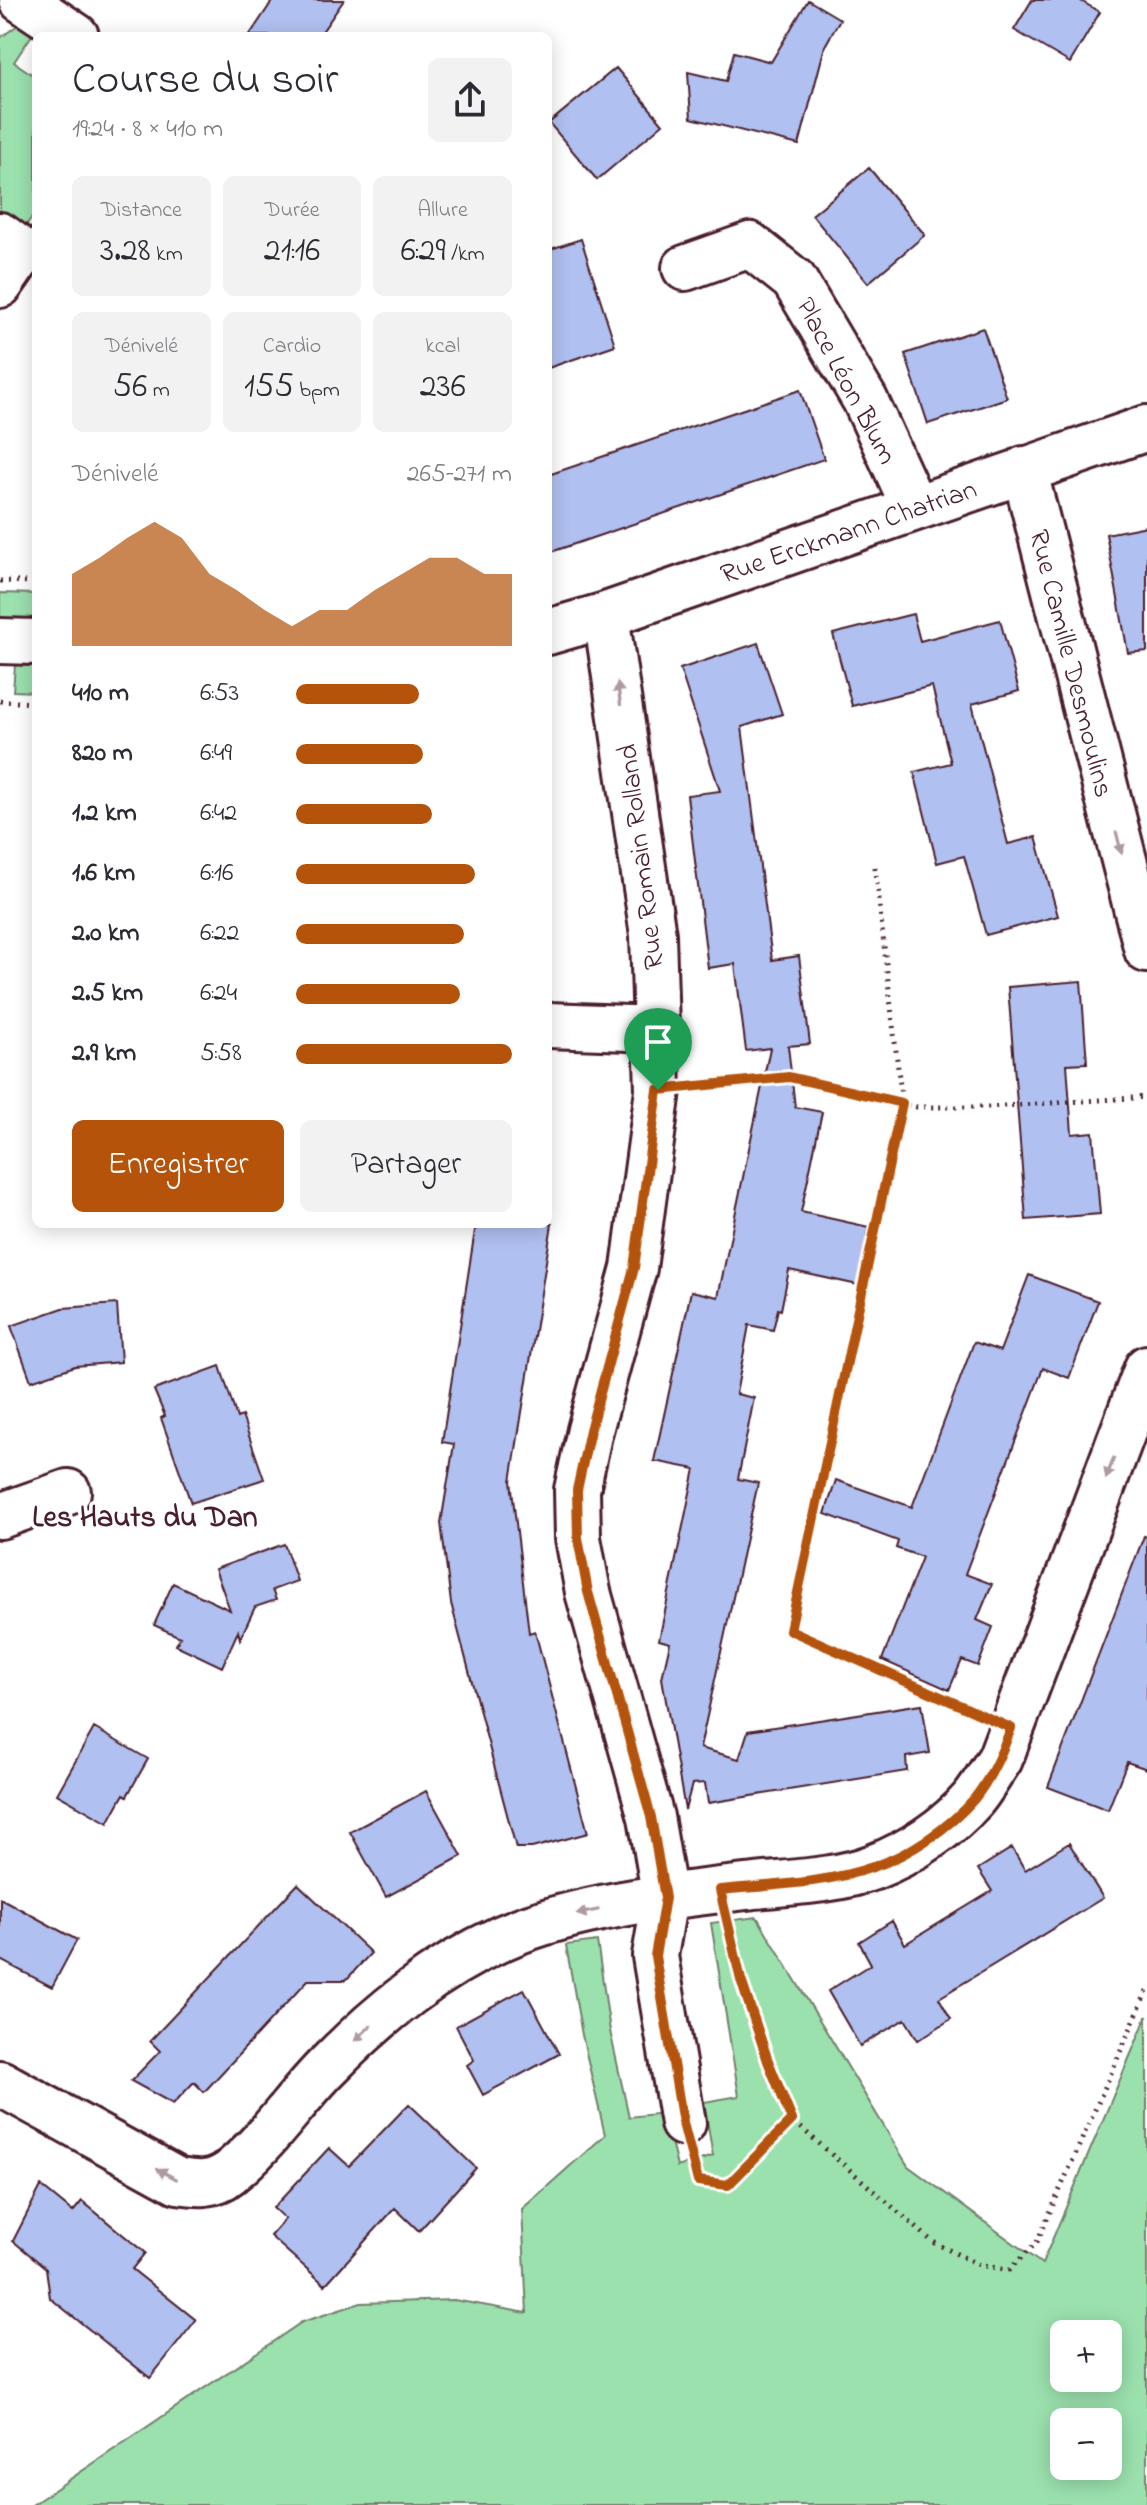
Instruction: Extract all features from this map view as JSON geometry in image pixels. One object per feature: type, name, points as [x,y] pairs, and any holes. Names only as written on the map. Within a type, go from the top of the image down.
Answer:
[{"type":"street","points":[[0,14],[10,0]]},
{"type":"street","points":[[22,0],[70,32]]},
{"type":"street","name":"Place Léon Blum","points":[[685,268],[750,245],[794,280],[865,400],[914,507]]},
{"type":"street","name":"Rue Erckmann Chatrian","points":[[552,631],[606,615],[1147,428]]},
{"type":"street","name":"Rue Camille Desmoulins","points":[[1024,469],[1147,950]]},
{"type":"street","name":"Rue Romain Rolland","points":[[606,615],[653,935],[658,1090],[634,1268],[577,1490],[578,1538],[588,1592],[651,1817],[665,1898],[655,1956],[683,2123]]},
{"type":"street","points":[[0,641],[32,642]]},
{"type":"street","points":[[552,1025],[656,1029]]},
{"type":"street","points":[[0,2083],[178,2181],[205,2185],[228,2175],[327,2066],[403,1996],[444,1967],[518,1931],[578,1914],[665,1898],[834,1877],[873,1867],[903,1853],[943,1828],[974,1799],[1000,1759],[1147,1368]]},
{"type":"street","points":[[0,1516],[68,1492]]},
{"type":"path","points":[[0,581],[32,582]]},
{"type":"path","points":[[0,701],[32,703]]},
{"type":"path","points":[[875,867],[902,1103],[790,1630],[1011,1728]]},
{"type":"path","points":[[658,1090],[789,1077],[917,1107],[988,1107],[1147,1097]]},
{"type":"path","points":[[720,1890],[741,1980],[792,2120],[933,2242],[979,2265],[1009,2270],[1037,2242],[1147,1991]]},
{"type":"path","points":[[683,2123],[698,2181],[728,2185],[792,2120]]},
{"type":"green space","points":[[18,25],[36,29],[14,62],[32,74],[32,217],[25,227],[0,212],[0,38]]},
{"type":"green space","points":[[0,593],[32,594],[32,621],[0,620]]},
{"type":"green space","points":[[15,665],[32,666],[32,692],[13,691]]},
{"type":"green space","points":[[757,1917],[908,2166],[1042,2264],[1147,2016],[1147,2505],[32,2505],[302,2322],[361,2303],[454,2300],[527,2313],[522,2209],[605,2135],[582,2035],[566,1945],[597,1941],[610,2031],[629,2117],[664,2113],[677,2167],[713,2156],[704,2102],[739,2096],[711,1923]]},
{"type":"building","points":[[273,0],[344,0],[322,32],[252,32]]},
{"type":"building","points":[[808,0],[840,19],[825,46],[799,145],[691,118],[688,72],[726,81],[734,52],[771,62]]},
{"type":"building","points":[[1032,0],[1079,0],[1100,12],[1070,63],[1014,30]]},
{"type":"building","points":[[616,68],[663,124],[597,180],[552,127],[552,121]]},
{"type":"building","points":[[869,168],[925,235],[868,283],[812,215]]},
{"type":"building","points":[[581,239],[615,345],[552,367],[552,249]]},
{"type":"building","points":[[983,328],[1007,398],[928,424],[905,354]]},
{"type":"building","points":[[800,390],[824,459],[552,552],[552,474]]},
{"type":"building","points":[[1147,526],[1147,651],[1128,653],[1106,534]]},
{"type":"building","points":[[913,614],[920,641],[1000,620],[1019,691],[972,704],[1008,844],[1036,837],[1058,916],[986,935],[964,856],[937,863],[914,772],[951,763],[932,686],[852,706],[833,634]]},
{"type":"building","points":[[758,643],[782,714],[742,727],[772,960],[799,956],[810,1044],[788,1046],[795,1107],[822,1112],[801,1212],[869,1227],[858,1285],[789,1270],[781,1310],[778,1309],[773,1330],[749,1325],[736,1394],[754,1398],[738,1479],[758,1483],[700,1748],[739,1759],[748,1731],[922,1704],[930,1753],[906,1757],[907,1771],[708,1803],[705,1783],[692,1784],[685,1810],[662,1678],[670,1643],[659,1640],[695,1469],[654,1461],[691,1291],[718,1297],[770,1048],[746,1051],[735,964],[708,968],[687,795],[720,791],[680,669]]},
{"type":"building","points":[[1081,981],[1087,1063],[1067,1064],[1072,1134],[1093,1132],[1100,1214],[1026,1220],[1008,987]]},
{"type":"building","points":[[475,1228],[551,1228],[511,1481],[529,1633],[535,1631],[588,1833],[532,1848],[516,1848],[451,1603],[441,1523],[454,1444],[442,1442]]},
{"type":"building","points":[[1029,1275],[1098,1301],[1069,1378],[1043,1368],[965,1574],[992,1584],[977,1620],[993,1627],[978,1666],[962,1660],[949,1690],[882,1660],[922,1557],[896,1548],[898,1541],[825,1514],[836,1480],[912,1507],[974,1342],[1000,1351]]},
{"type":"building","points":[[117,1304],[121,1362],[75,1366],[31,1381],[11,1326],[63,1308]]},
{"type":"building","points":[[220,1366],[237,1418],[242,1416],[264,1479],[191,1503],[154,1390]]},
{"type":"building","points":[[1144,1536],[1147,1537],[1147,1769],[1127,1762],[1108,1810],[1048,1787]]},
{"type":"building","points":[[284,1544],[297,1581],[272,1590],[276,1600],[255,1607],[240,1639],[238,1631],[222,1667],[176,1645],[180,1637],[154,1625],[173,1583],[230,1610],[215,1569]]},
{"type":"building","points":[[94,1728],[148,1759],[108,1823],[57,1794]]},
{"type":"building","points":[[426,1791],[462,1856],[386,1897],[350,1832]]},
{"type":"building","points":[[1069,1843],[1103,1898],[939,1998],[951,2019],[918,2040],[905,2019],[860,2046],[828,1991],[871,1964],[859,1942],[892,1921],[905,1944],[992,1891],[978,1869],[1012,1848],[1025,1870]]},
{"type":"building","points":[[298,1884],[371,1953],[346,1980],[308,1980],[204,2092],[194,2082],[173,2104],[131,2081],[160,2051],[150,2041]]},
{"type":"building","points":[[0,1898],[77,1940],[52,1987],[0,1960]]},
{"type":"building","points":[[524,1989],[559,2054],[483,2095],[467,2065],[474,2060],[456,2026]]},
{"type":"building","points":[[409,2104],[476,2168],[419,2231],[395,2208],[325,2285],[270,2236],[285,2219],[273,2208],[329,2148],[349,2166]]},
{"type":"building","points":[[41,2186],[73,2212],[82,2201],[145,2253],[132,2269],[196,2320],[150,2378],[50,2298],[46,2268],[13,2241]]},
{"type":"district","name":"Les Hauts du Dan","points":[[145,1516]]},
{"type":"route","points":[[789,1077],[902,1103],[790,1630],[1011,1728],[1000,1759],[974,1799],[943,1828],[903,1853],[873,1867],[834,1877],[720,1890],[741,1980],[792,2120],[728,2185],[698,2181],[683,2123],[655,1956],[665,1898],[651,1817],[588,1592],[578,1538],[577,1490],[634,1268],[658,1090],[789,1077]]}]
